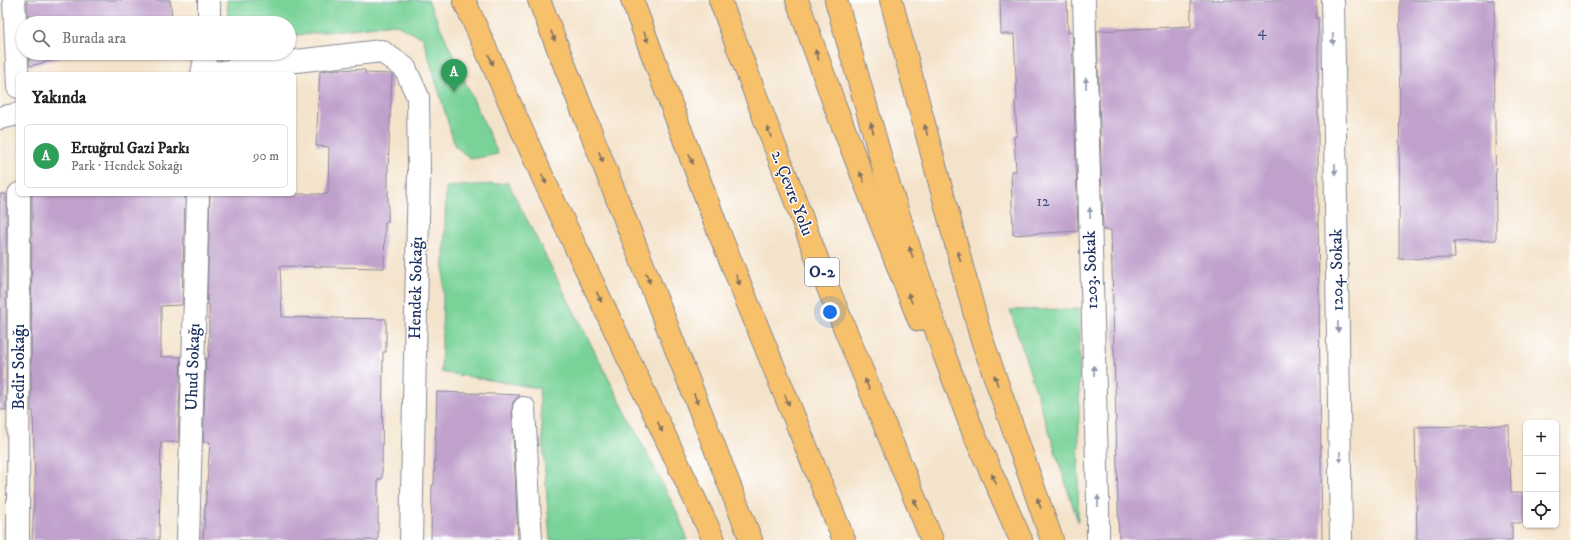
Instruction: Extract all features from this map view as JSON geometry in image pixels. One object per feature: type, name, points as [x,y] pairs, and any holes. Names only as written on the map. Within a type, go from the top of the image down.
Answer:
[{"type":"highway","points":[[464,0],[544,180],[714,540]]},
{"type":"highway","points":[[539,0],[751,540]]},
{"type":"highway","points":[[632,0],[718,230],[844,540]]},
{"type":"highway","name":"2. Çevre Yolu","points":[[720,0],[828,288],[917,508],[932,540]]},
{"type":"highway","points":[[797,0],[835,106],[917,315],[946,381],[974,434]]},
{"type":"highway","points":[[836,0],[885,173],[944,354],[974,434],[1021,540]]},
{"type":"highway","points":[[891,0],[980,334],[1052,540]]},
{"type":"street","points":[[14,0],[16,43]]},
{"type":"street","points":[[208,0],[209,16]]},
{"type":"street","name":"1203. Sokak","points":[[1084,0],[1098,540]]},
{"type":"street","name":"1204. Sokak","points":[[1333,0],[1341,540]]},
{"type":"street","name":"Hendek Sokağı","points":[[221,72],[271,64],[381,51],[406,68],[418,97],[419,172],[411,540]]},
{"type":"street","points":[[17,60],[17,72]]},
{"type":"street","points":[[202,72],[205,60]]},
{"type":"street","points":[[0,118],[16,114]]},
{"type":"street","name":"Bedir Sokağı","points":[[18,540],[19,196]]},
{"type":"street","name":"Uhud Sokağı","points":[[188,540],[198,196]]},
{"type":"street","points":[[524,408],[530,540]]},
{"type":"green space","points":[[227,0],[428,0],[498,154],[471,159],[455,146],[423,38],[394,24],[296,35],[296,16],[228,16]]},
{"type":"green space","points":[[508,183],[675,508],[688,540],[550,540],[539,388],[441,372],[446,187]]},
{"type":"green space","points":[[1080,309],[1078,522],[1010,310]]},
{"type":"building","points":[[27,0],[170,0],[172,16],[28,16]]},
{"type":"building","points":[[1000,0],[1067,0],[1068,33],[1072,32],[1078,231],[1013,235],[1011,171],[1016,171],[1014,136],[1017,136],[1014,34],[1001,34]]},
{"type":"building","points":[[1191,0],[1316,0],[1316,18],[1318,18],[1318,217],[1322,540],[1119,540],[1111,230],[1103,230],[1097,31],[1191,26]]},
{"type":"building","points":[[1400,0],[1494,0],[1496,240],[1454,242],[1455,258],[1399,259]]},
{"type":"building","points":[[30,60],[54,60],[30,66]]},
{"type":"building","points":[[336,69],[365,70],[365,73],[392,74],[388,169],[388,222],[385,222],[384,268],[280,266],[282,317],[386,319],[386,352],[383,352],[382,479],[378,479],[378,540],[203,540],[210,442],[203,442],[206,358],[209,358],[209,304],[207,304],[210,196],[296,196],[296,194],[328,194],[329,147],[316,146],[320,71]]},
{"type":"building","points":[[0,194],[6,194],[6,410],[0,410]]},
{"type":"building","points":[[32,196],[185,196],[182,305],[161,306],[161,357],[181,357],[178,442],[161,442],[159,540],[32,540],[35,486],[33,411],[31,411]]},
{"type":"building","points":[[437,392],[520,395],[513,402],[512,409],[518,540],[431,540],[432,485],[434,485]]},
{"type":"building","points":[[1509,425],[1511,493],[1523,493],[1523,523],[1512,523],[1512,540],[1417,540],[1415,427]]},
{"type":"place","name":"Ertuğrul Gazi Parkı","points":[[454,92]]}]
